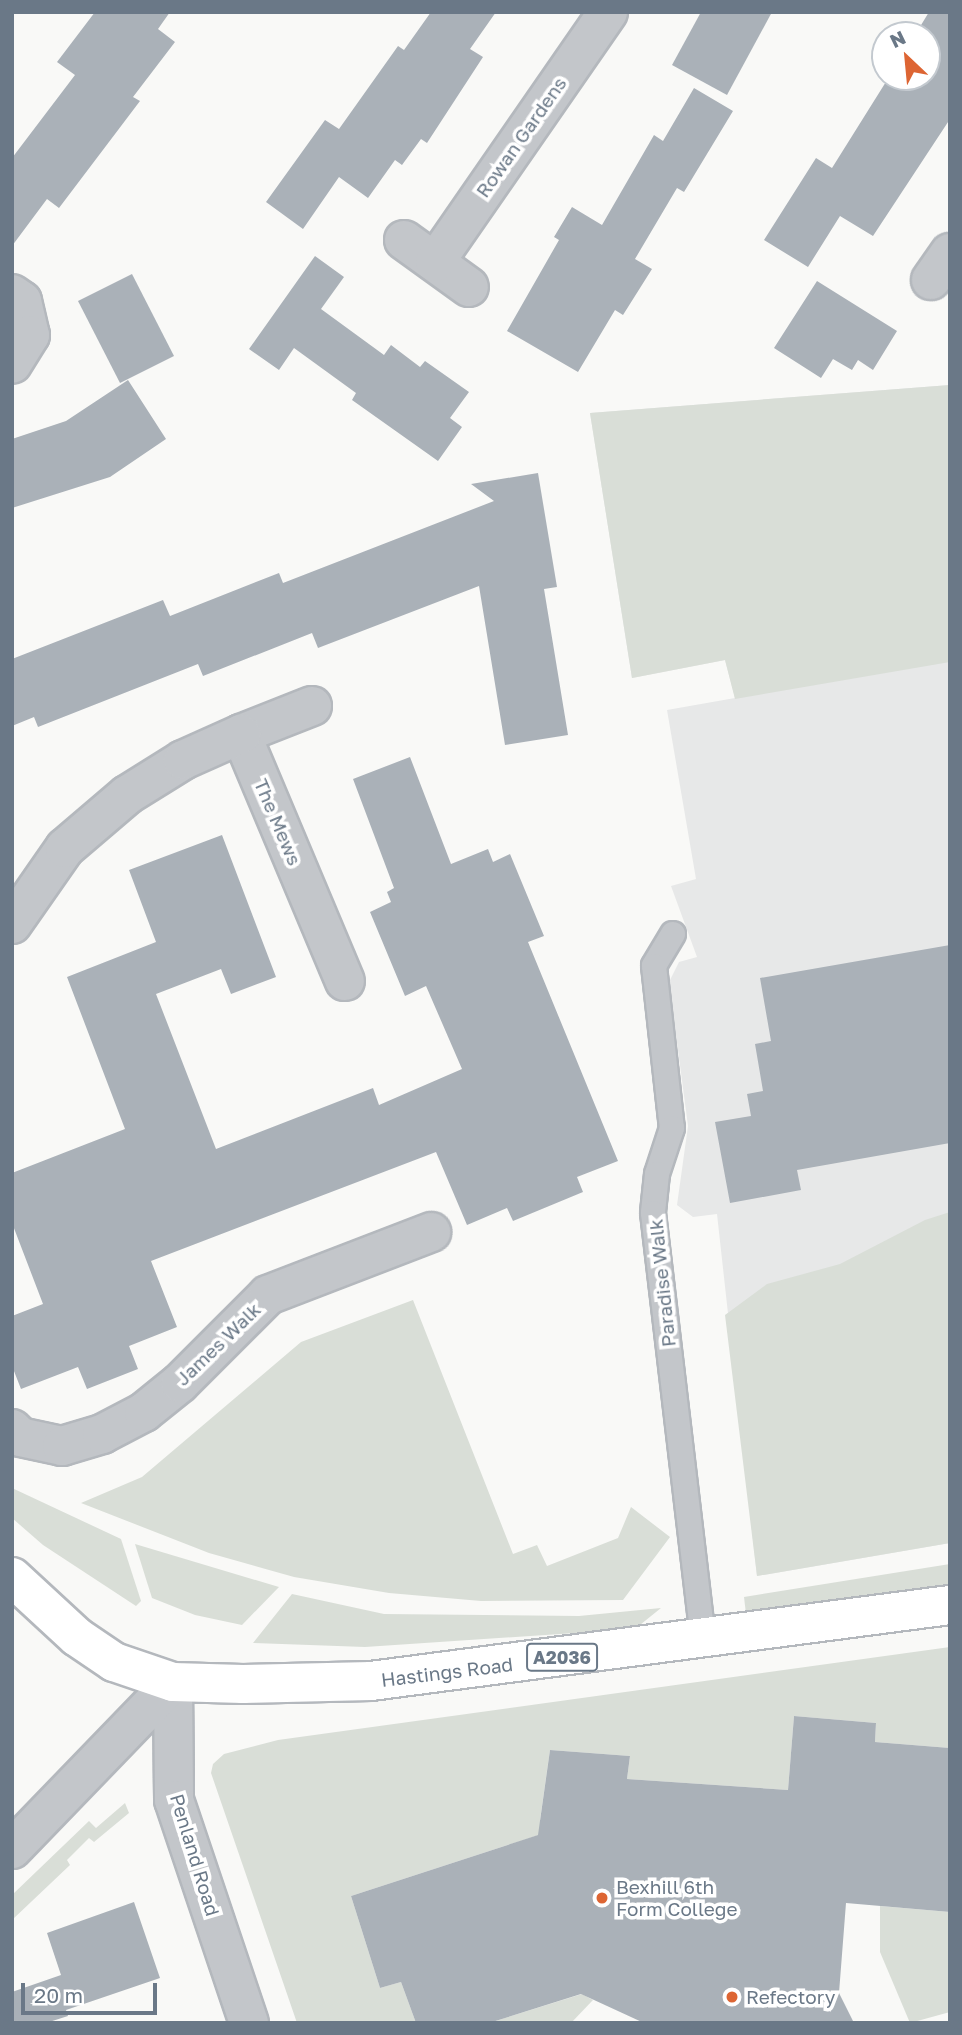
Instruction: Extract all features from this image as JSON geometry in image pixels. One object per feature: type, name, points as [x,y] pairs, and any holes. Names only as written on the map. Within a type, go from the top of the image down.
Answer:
[{"type":"main road","name":"A2036","points":[[12,1577],[77,1637],[114,1662],[173,1682]]},
{"type":"main road","name":"Hastings Road","points":[[173,1682],[371,1681],[950,1605]]},
{"type":"street","name":"Rowan Gardens","points":[[435,262],[608,12]]},
{"type":"street","points":[[404,240],[468,287]]},
{"type":"street","points":[[12,294],[22,301],[30,335],[12,363]]},
{"type":"street","points":[[12,924],[65,848],[127,795],[183,760],[312,706]]},
{"type":"street","name":"The Mews","points":[[241,734],[345,981]]},
{"type":"street","name":"James Walk","points":[[12,1429],[20,1437],[62,1446],[102,1434],[144,1412],[180,1383],[268,1295],[430,1232]]},
{"type":"street","points":[[12,1849],[173,1682]]},
{"type":"street","name":"Penland Road","points":[[173,1682],[174,1800],[249,2023]]},
{"type":"lane","name":"Paradise Walk","points":[[673,933],[654,966],[672,1128],[657,1174],[653,1213],[703,1639]]},
{"type":"shaded area","points":[[950,385],[950,1543],[757,1576],[717,1214],[693,1217],[677,1205],[688,1126],[669,982],[679,962],[697,957],[671,886],[696,879],[667,710],[735,698],[725,660],[632,678],[590,413]]},
{"type":"shaded area","points":[[950,385],[950,662],[735,699],[725,660],[632,678],[590,413]]},
{"type":"shaded area","points":[[950,1212],[950,1543],[757,1576],[725,1315],[767,1284],[840,1264],[925,1220]]},
{"type":"shaded area","points":[[413,1300],[513,1554],[537,1545],[547,1566],[618,1538],[631,1507],[670,1537],[623,1600],[481,1601],[389,1593],[294,1577],[209,1553],[81,1503],[142,1477],[301,1342]]},
{"type":"shaded area","points":[[12,1488],[121,1539],[141,1601],[136,1606],[43,1545],[12,1518]]},
{"type":"shaded area","points":[[135,1544],[279,1587],[242,1625],[195,1615],[152,1598]]},
{"type":"shaded area","points":[[950,1564],[950,1585],[746,1614],[744,1597]]},
{"type":"shaded area","points":[[292,1594],[384,1614],[579,1616],[661,1608],[635,1629],[365,1647],[253,1643]]},
{"type":"shaded area","points":[[950,1647],[950,1748],[875,1742],[876,1723],[794,1716],[788,1790],[627,1779],[630,1756],[550,1750],[540,1820],[557,1829],[351,1896],[380,1988],[401,1982],[416,2023],[297,2023],[211,1773],[213,1764],[224,1754],[278,1740]]},
{"type":"shaded area","points":[[125,1803],[129,1813],[94,1842],[89,1838],[67,1860],[70,1865],[12,1920],[12,1895],[89,1821],[96,1828]]},
{"type":"shaded area","points":[[880,1906],[950,1912],[950,2012],[910,2023],[880,1952]]},
{"type":"shaded area","points":[[582,1994],[593,2000],[571,2023],[489,2023]]},
{"type":"building","points":[[95,12],[170,12],[158,29],[175,42],[133,97],[140,101],[59,208],[47,199],[12,246],[12,158],[75,75],[57,62]]},
{"type":"building","points":[[431,12],[496,12],[470,49],[483,57],[427,143],[421,139],[402,165],[395,160],[368,198],[339,177],[303,229],[266,202],[325,120],[339,129],[398,46],[404,50]]},
{"type":"building","points":[[701,12],[772,12],[727,95],[672,65]]},
{"type":"building","points":[[929,12],[950,12],[950,119],[873,236],[840,216],[808,267],[764,240],[816,158],[832,168],[880,91],[941,91],[941,21],[924,21]]},
{"type":"building","points":[[694,88],[733,111],[684,192],[677,188],[635,259],[652,269],[623,315],[615,310],[578,372],[507,331],[559,240],[554,237],[572,207],[602,225],[654,135],[663,141]]},
{"type":"building","points":[[315,256],[344,277],[321,309],[384,355],[391,345],[420,367],[425,361],[469,392],[450,418],[462,427],[438,461],[352,400],[356,393],[294,348],[279,370],[249,349]]},
{"type":"building","points":[[132,274],[174,356],[120,383],[78,301]]},
{"type":"building","points":[[817,281],[897,331],[873,370],[858,360],[852,370],[833,359],[821,378],[774,348]]},
{"type":"building","points":[[128,380],[166,439],[110,477],[12,508],[12,439],[66,421]]},
{"type":"building","points":[[538,473],[557,587],[544,589],[568,735],[505,745],[479,586],[318,648],[312,633],[203,676],[198,664],[38,727],[34,717],[12,726],[12,659],[163,600],[170,616],[279,573],[283,583],[494,501],[471,484]]},
{"type":"building","points":[[410,757],[451,864],[488,849],[493,862],[510,854],[544,936],[528,942],[618,1161],[577,1177],[583,1192],[513,1221],[507,1208],[467,1225],[436,1152],[151,1261],[177,1327],[129,1346],[138,1369],[87,1389],[78,1367],[21,1389],[12,1366],[12,1316],[43,1304],[12,1223],[12,1173],[125,1129],[67,977],[156,942],[129,870],[222,835],[276,977],[231,994],[221,969],[156,994],[216,1149],[373,1088],[379,1105],[462,1069],[426,986],[405,996],[370,912],[391,902],[387,892],[394,888],[353,779]]},
{"type":"building","points":[[950,945],[950,1143],[797,1170],[801,1190],[730,1203],[715,1122],[751,1116],[747,1094],[763,1091],[755,1044],[771,1041],[760,978]]},
{"type":"building","points":[[794,1716],[876,1723],[875,1742],[950,1748],[950,1912],[846,1903],[839,1993],[854,2023],[644,2023],[581,1994],[489,2023],[416,2023],[401,1982],[380,1988],[351,1896],[538,1835],[550,1750],[630,1756],[627,1779],[788,1790]]},
{"type":"building","points":[[134,1902],[160,1978],[66,2010],[68,2016],[46,2023],[12,2023],[12,1992],[61,1975],[47,1933]]},
{"type":"place","name":"Bexhill 6th Form College","points":[[602,1898]]},
{"type":"place","name":"Refectory","points":[[732,1997]]}]
